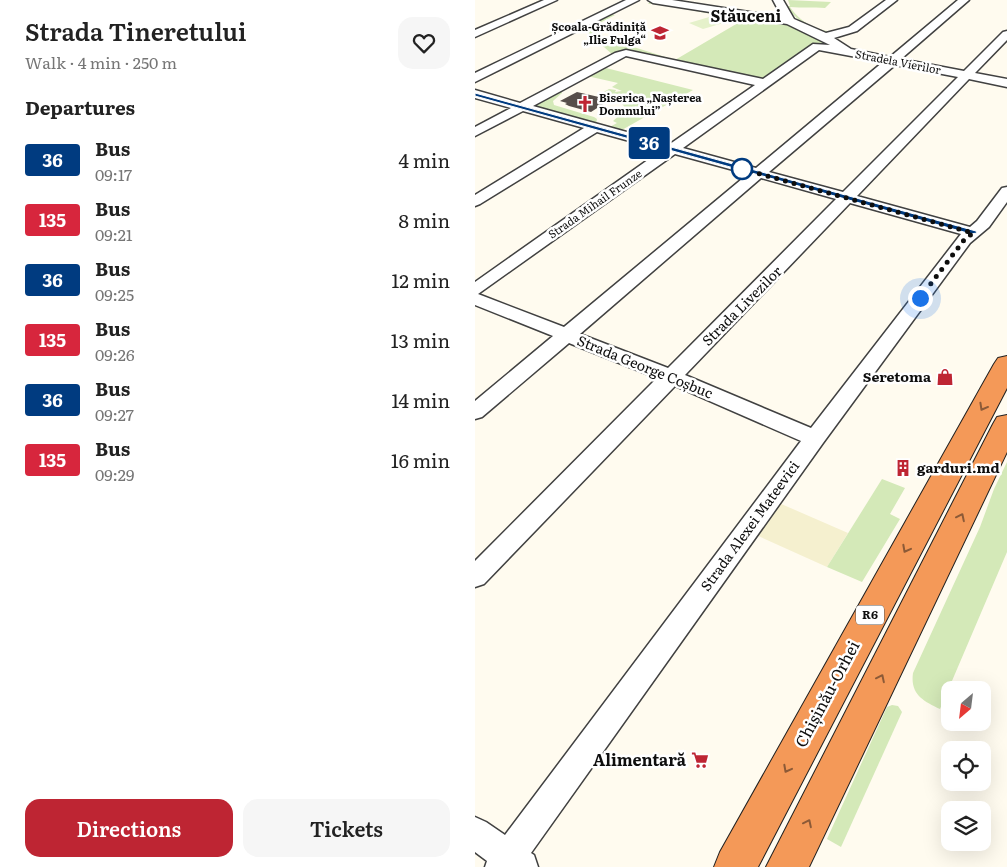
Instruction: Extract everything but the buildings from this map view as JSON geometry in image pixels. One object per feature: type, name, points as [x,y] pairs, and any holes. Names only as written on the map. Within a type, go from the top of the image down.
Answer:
[{"type":"highway","name":"Chișinău-Orhei","points":[[735,867],[1007,364]]},
{"type":"highway","points":[[787,867],[1007,424]]},
{"type":"street","points":[[475,34],[552,0]]},
{"type":"street","points":[[475,78],[634,0]]},
{"type":"street","name":"Stradela Vierilor","points":[[653,0],[790,21],[849,52],[1007,82]]},
{"type":"street","points":[[778,0],[790,21]]},
{"type":"street","points":[[825,38],[853,29],[893,0]]},
{"type":"street","points":[[475,412],[964,0]]},
{"type":"street","name":"Strada Livezilor","points":[[475,577],[1007,34]]},
{"type":"street","name":"Strada Mihail Frunze","points":[[475,290],[817,46],[849,52]]},
{"type":"street","points":[[475,132],[626,53],[764,83]]},
{"type":"street","points":[[475,94],[973,233]]},
{"type":"street","points":[[475,201],[594,128]]},
{"type":"street","name":"Strada Alexei Mateevici","points":[[510,864],[815,438],[964,240],[992,213],[1007,191]]},
{"type":"street","name":"Strada George Coșbuc","points":[[475,299],[671,377],[815,438]]},
{"type":"street","points":[[475,833],[510,864]]},
{"type":"shaded area","points":[[779,503],[848,533],[827,567],[756,535]]},
{"type":"green space","points":[[788,0],[831,2],[825,8],[790,7],[806,23],[826,31],[841,33],[825,35],[814,31],[785,6],[790,6]]},
{"type":"green space","points":[[650,2],[788,22],[841,49],[814,43],[761,81],[632,51],[620,51],[613,55],[586,31],[577,30],[610,14],[615,15],[590,28],[608,39],[675,60],[743,20],[659,4],[648,4]]},
{"type":"green space","points":[[716,15],[730,21],[703,29],[689,23]]},
{"type":"green space","points":[[602,67],[693,90],[620,131],[670,144],[689,131],[670,145],[608,128],[617,123],[613,121],[627,109],[621,103],[600,94],[609,89],[616,90],[615,92],[622,91],[612,87],[618,83],[587,76]]},
{"type":"green space","points":[[562,90],[562,93],[553,101],[554,105],[594,117],[597,119],[596,124],[528,107]]},
{"type":"green space","points":[[1007,462],[1007,552],[952,681],[941,681],[940,709],[923,700],[916,692],[913,673],[980,527],[994,489]]},
{"type":"green space","points":[[882,479],[905,488],[890,514],[900,519],[862,582],[827,567]]},
{"type":"green space","points":[[892,705],[898,706],[902,712],[841,847],[827,839],[887,707]]},
{"type":"bus line","name":"36","points":[[475,94],[973,233]]},
{"type":"place","name":"Școala-Grădiniță „Ilie Fulga“","points":[[660,33]]},
{"type":"place","name":"Biserica „Nașterea Domnului”","points":[[585,104]]},
{"type":"place","name":"Seretoma","points":[[945,377]]},
{"type":"place","name":"garduri.md","points":[[903,468]]},
{"type":"place","name":"Alimentară","points":[[700,760]]},
{"type":"district","name":"Stăuceni","points":[[746,16]]},
{"type":"route","points":[[742,169],[973,233],[964,240],[920,298]]}]
